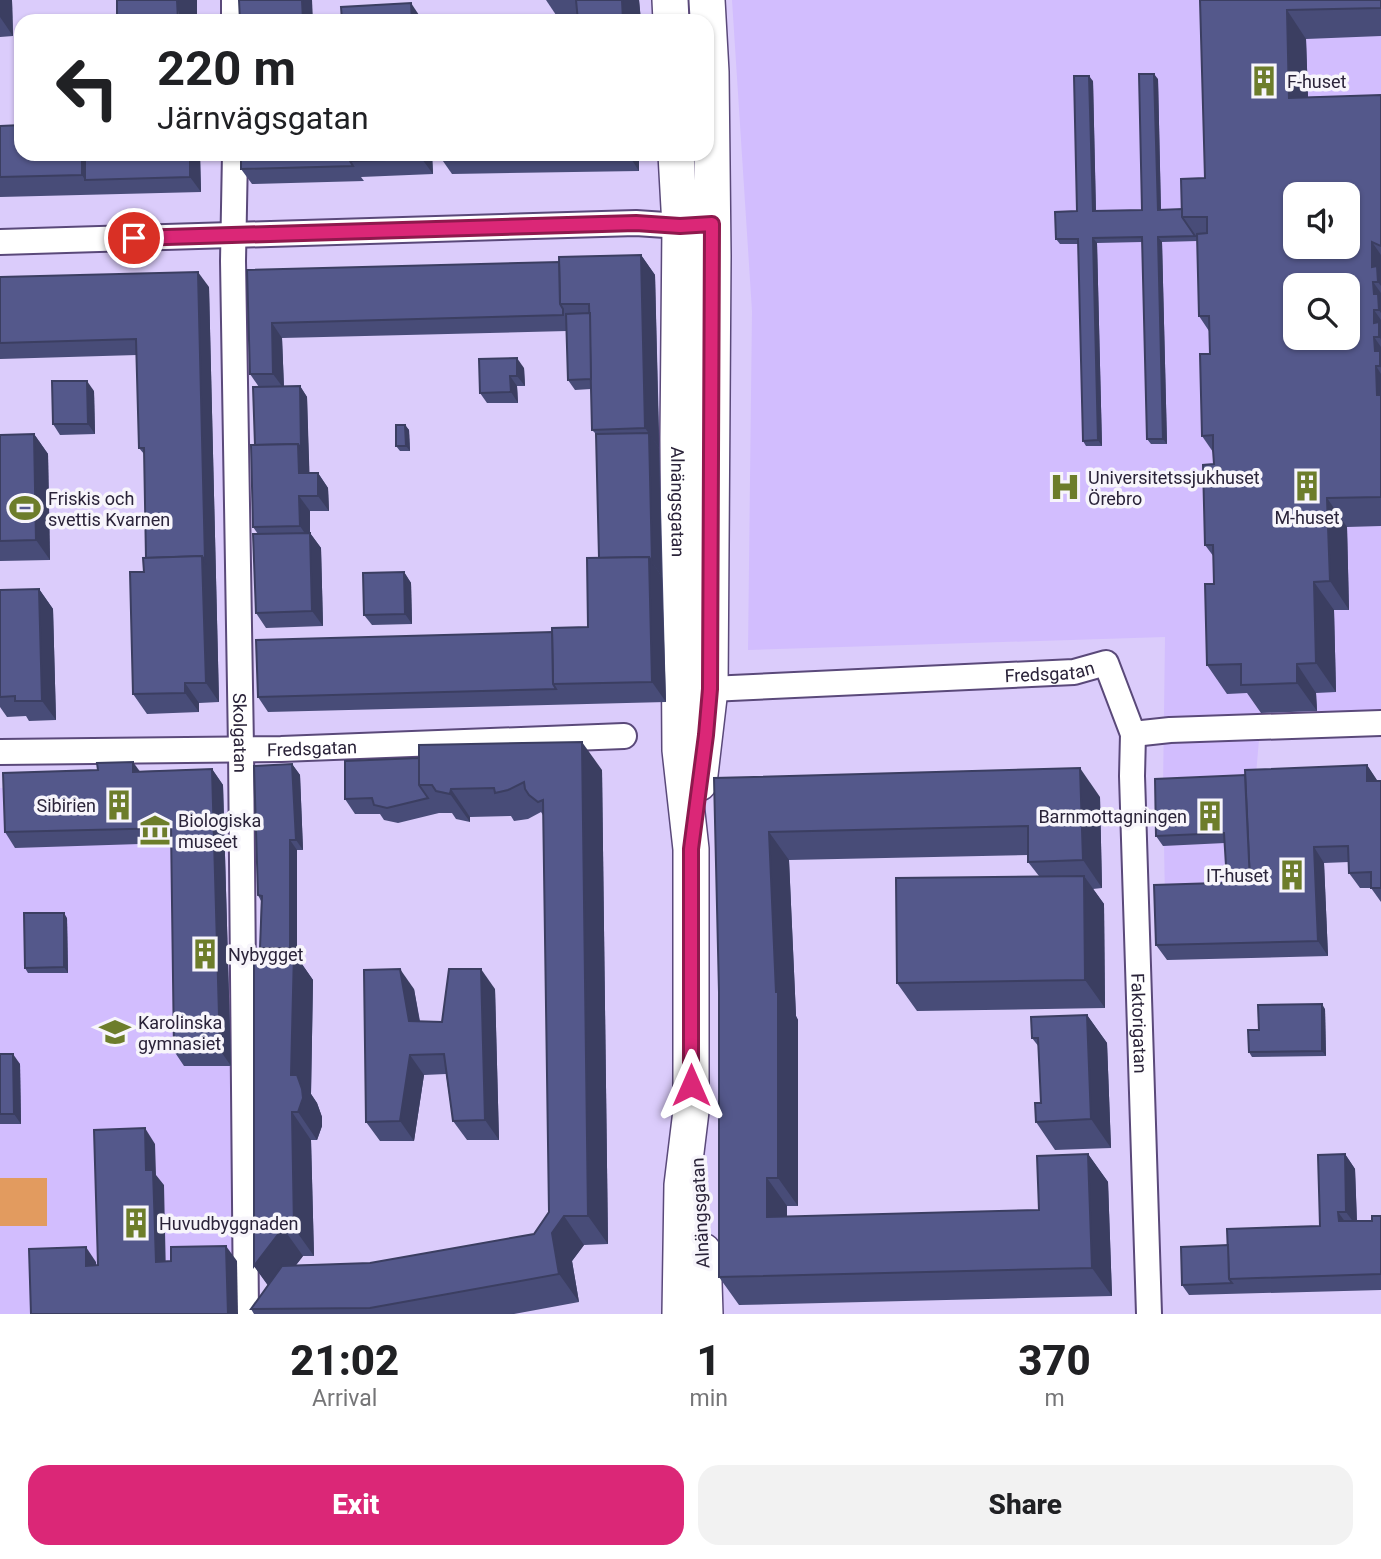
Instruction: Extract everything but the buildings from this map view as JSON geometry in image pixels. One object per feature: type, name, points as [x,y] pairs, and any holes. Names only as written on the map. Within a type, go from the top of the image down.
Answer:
[{"type":"main road","name":"Alnängsgatan","points":[[678,161],[696,225]]},
{"type":"main road","name":"Alnängsgatan","points":[[680,1314],[681,1185],[691,1111],[691,849],[706,735],[696,689],[678,439],[702,161]]},
{"type":"main road","name":"Alnängsgatan","points":[[691,1111],[701,1177],[705,1314]]},
{"type":"street","name":"Skolgatan","points":[[235,161],[233,261],[246,1314]]},
{"type":"street","points":[[0,242],[636,223],[696,225]]},
{"type":"street","name":"Fredsgatan","points":[[696,689],[1074,672],[1106,663],[1133,734]]},
{"type":"street","points":[[1133,734],[1170,730],[1381,723]]},
{"type":"street","name":"Faktorigatan","points":[[1133,734],[1149,1314]]},
{"type":"street","name":"Fredsgatan","points":[[0,752],[281,749],[624,736]]},
{"type":"shaded area","name":"Universitetssjukhuset Örebro","points":[[732,0],[1381,0],[1381,714],[1261,717],[1255,786],[1260,897],[1165,900],[1165,637],[748,650],[752,311]]},
{"type":"shaded area","name":"Karolinska gymnasiet","points":[[223,785],[238,1314],[0,1314],[0,788]]},
{"type":"shaded area","points":[[0,1178],[47,1178],[47,1226],[0,1226]]},
{"type":"place","name":"F-huset","points":[[1264,81]]},
{"type":"place","name":"M-huset","points":[[1307,486]]},
{"type":"place","name":"Universitetssjukhuset Örebro","points":[[1065,487]]},
{"type":"place","name":"Friskis och svettis Kvarnen","points":[[25,508]]},
{"type":"place","name":"Sibirien","points":[[119,805]]},
{"type":"place","name":"Barnmottagningen","points":[[1210,816]]},
{"type":"place","name":"Biologiska museet","points":[[155,830]]},
{"type":"place","name":"IT-huset","points":[[1292,875]]},
{"type":"place","name":"Nybygget","points":[[205,954]]},
{"type":"place","name":"Karolinska gymnasiet","points":[[115,1032]]},
{"type":"place","name":"Huvudbyggnaden","points":[[136,1223]]},
{"type":"route","points":[[134,238],[636,223],[680,226],[712,224],[710,689],[691,849],[691,1085]]}]
